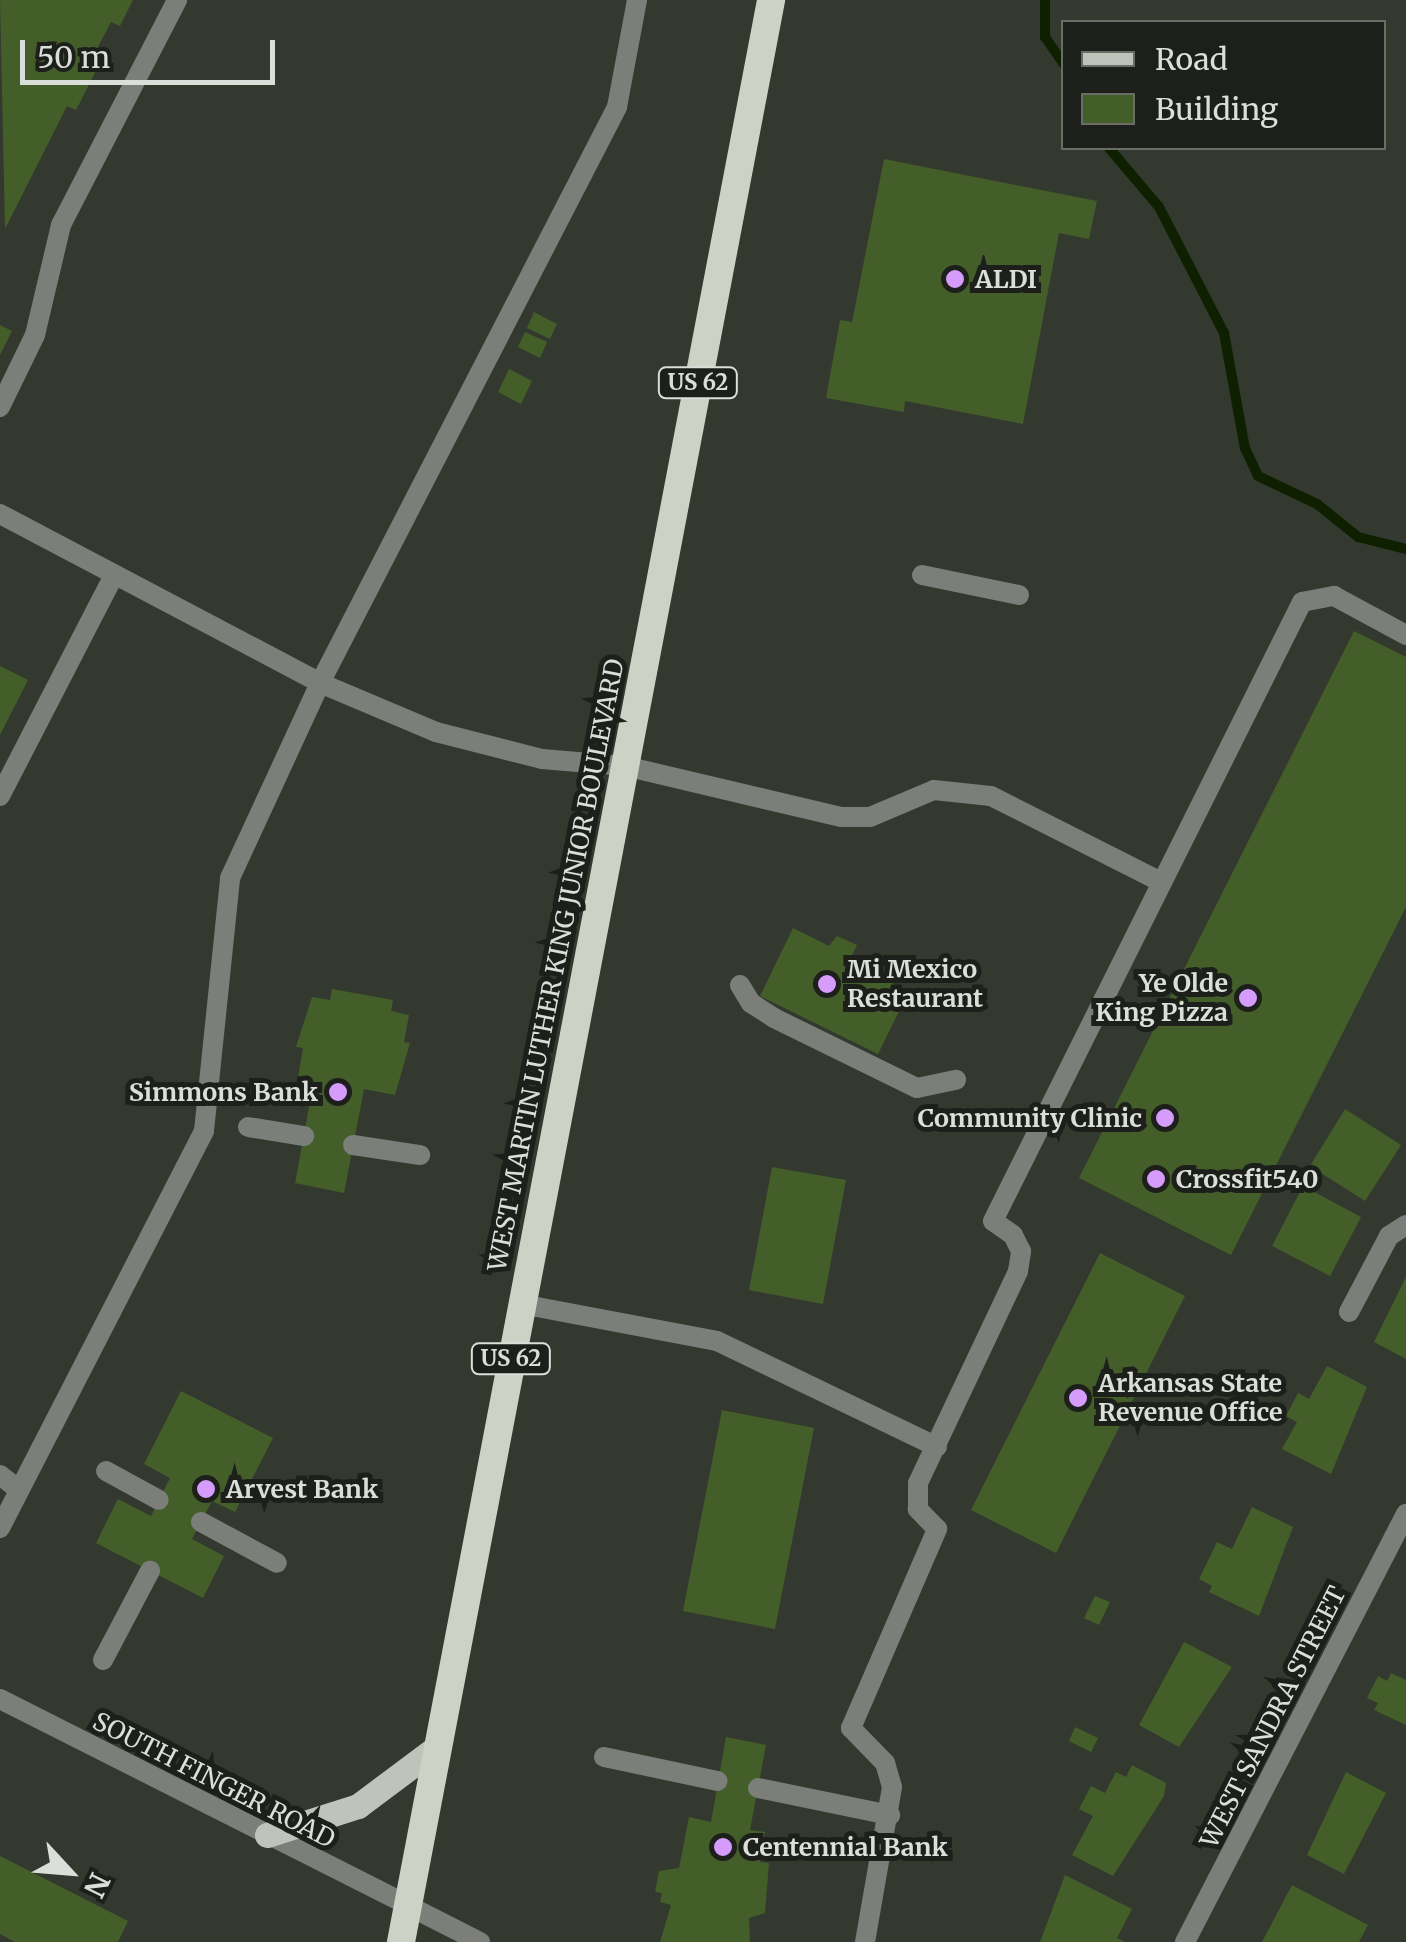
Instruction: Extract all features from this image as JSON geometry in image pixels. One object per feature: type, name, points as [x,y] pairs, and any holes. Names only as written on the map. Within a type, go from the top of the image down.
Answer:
[{"type":"highway","name":"WEST MARTIN LUTHER KING JUNIOR BOULEVARD","points":[[401,1942],[771,0]]},
{"type":"main road","points":[[267,1835],[358,1806],[437,1747]]},
{"type":"street","points":[[0,407],[34,335],[61,226],[177,0]]},
{"type":"street","points":[[0,1528],[204,1130],[230,878],[320,682],[617,107],[638,0]]},
{"type":"street","points":[[0,514],[320,682],[436,732],[542,759],[625,766],[841,818],[870,817],[934,790],[990,796],[1161,882]]},
{"type":"street","points":[[0,796],[114,574]]},
{"type":"street","points":[[922,575],[1020,595]]},
{"type":"street","points":[[865,1942],[890,1815],[886,1763],[851,1728],[937,1529],[915,1498],[1018,1271],[1021,1251],[1013,1235],[993,1221],[1302,602],[1334,596],[1406,635]]},
{"type":"street","points":[[740,985],[751,1003],[774,1018],[917,1088],[956,1080]]},
{"type":"street","points":[[248,1128],[304,1136]]},
{"type":"street","points":[[354,1144],[420,1155]]},
{"type":"street","points":[[1348,1312],[1389,1236],[1406,1224]]},
{"type":"street","points":[[521,1304],[717,1341],[936,1447]]},
{"type":"street","points":[[106,1471],[159,1500]]},
{"type":"street","points":[[0,1475],[19,1490]]},
{"type":"street","name":"WEST SANDRA STREET","points":[[1184,1942],[1406,1514]]},
{"type":"street","points":[[201,1522],[277,1563]]},
{"type":"street","points":[[104,1660],[150,1571]]},
{"type":"street","name":"SOUTH FINGER ROAD","points":[[0,1699],[480,1942]]},
{"type":"street","points":[[604,1757],[718,1780]]},
{"type":"street","points":[[758,1788],[890,1815]]},
{"type":"building","points":[[0,0],[133,0],[120,26],[111,22],[89,64],[97,69],[76,110],[67,106],[5,229]]},
{"type":"building","name":"ALDI","points":[[884,159],[1097,201],[1089,239],[1059,233],[1023,424],[905,401],[904,412],[826,398],[840,320],[852,322]]},
{"type":"building","points":[[534,312],[557,324],[550,339],[527,328]]},
{"type":"building","points":[[0,325],[12,331],[0,355]]},
{"type":"building","points":[[525,332],[547,342],[540,358],[518,347]]},
{"type":"building","points":[[509,369],[532,381],[521,404],[498,392]]},
{"type":"building","points":[[1354,631],[1406,657],[1406,907],[1231,1255],[1079,1178]]},
{"type":"building","points":[[0,666],[28,680],[0,735]]},
{"type":"building","name":"Mi Mexico Restaurant","points":[[793,928],[829,946],[837,936],[857,945],[851,957],[908,993],[878,1054],[760,996]]},
{"type":"building","name":"Simmons Bank","points":[[332,989],[393,1000],[391,1011],[409,1015],[404,1042],[410,1043],[395,1095],[364,1089],[344,1193],[295,1183],[314,1080],[298,1077],[303,1048],[296,1047],[312,997],[330,1000]]},
{"type":"building","points":[[1345,1109],[1401,1145],[1365,1201],[1310,1166]]},
{"type":"building","points":[[772,1167],[846,1180],[823,1304],[749,1290]]},
{"type":"building","points":[[1303,1186],[1361,1217],[1330,1276],[1272,1246]]},
{"type":"building","name":"Arkansas State Revenue Office","points":[[1100,1253],[1185,1296],[1056,1553],[971,1510]]},
{"type":"building","points":[[1406,1277],[1406,1359],[1374,1342]]},
{"type":"building","points":[[1327,1366],[1367,1387],[1331,1474],[1282,1449],[1297,1422],[1286,1416],[1298,1393],[1309,1399]]},
{"type":"building","name":"Arvest Bank","points":[[181,1391],[273,1438],[235,1512],[212,1501],[192,1539],[224,1556],[203,1598],[96,1543],[118,1499],[151,1516],[170,1478],[144,1464]]},
{"type":"building","points":[[722,1410],[814,1428],[775,1629],[683,1611]]},
{"type":"building","points":[[1252,1507],[1293,1527],[1259,1616],[1209,1592],[1212,1586],[1199,1579],[1217,1542],[1232,1549]]},
{"type":"building","points":[[1095,1596],[1110,1602],[1099,1625],[1084,1618]]},
{"type":"building","points":[[1184,1642],[1232,1667],[1179,1747],[1139,1725]]},
{"type":"building","points":[[1391,1673],[1406,1680],[1406,1725],[1374,1710],[1378,1703],[1367,1698],[1378,1676],[1387,1681]]},
{"type":"building","points":[[1075,1727],[1098,1738],[1091,1752],[1069,1741]]},
{"type":"building","name":"Centennial Bank","points":[[726,1737],[766,1745],[750,1830],[765,1832],[760,1862],[769,1863],[765,1913],[749,1918],[750,1942],[660,1942],[671,1905],[660,1902],[662,1893],[655,1892],[659,1871],[679,1868],[689,1817],[711,1822]]},
{"type":"building","points":[[1132,1765],[1166,1783],[1164,1796],[1113,1876],[1072,1855],[1093,1816],[1079,1809],[1091,1786],[1105,1793],[1116,1772],[1126,1777]]},
{"type":"building","points":[[1346,1772],[1386,1793],[1344,1874],[1307,1855]]},
{"type":"building","points":[[0,1856],[128,1921],[118,1942],[15,1942],[0,1934]]},
{"type":"building","points":[[1065,1875],[1132,1909],[1117,1938],[1125,1942],[1040,1942]]},
{"type":"building","points":[[1292,1885],[1368,1925],[1359,1942],[1262,1942]]},
{"type":"waterway","points":[[1045,0],[1045,37],[1061,60]]},
{"type":"waterway","points":[[1111,150],[1159,207],[1224,333],[1245,448],[1258,476],[1317,504],[1358,537],[1406,549]]},
{"type":"place","name":"ALDI","points":[[955,279]]},
{"type":"place","name":"Mi Mexico Restaurant","points":[[827,984]]},
{"type":"place","name":"Ye Olde King Pizza","points":[[1248,998]]},
{"type":"place","name":"Simmons Bank","points":[[338,1092]]},
{"type":"place","name":"Community Clinic","points":[[1165,1118]]},
{"type":"place","name":"Crossfit540","points":[[1156,1179]]},
{"type":"place","name":"Arkansas State Revenue Office","points":[[1078,1398]]},
{"type":"place","name":"Arvest Bank","points":[[206,1489]]},
{"type":"place","name":"Centennial Bank","points":[[723,1847]]}]
